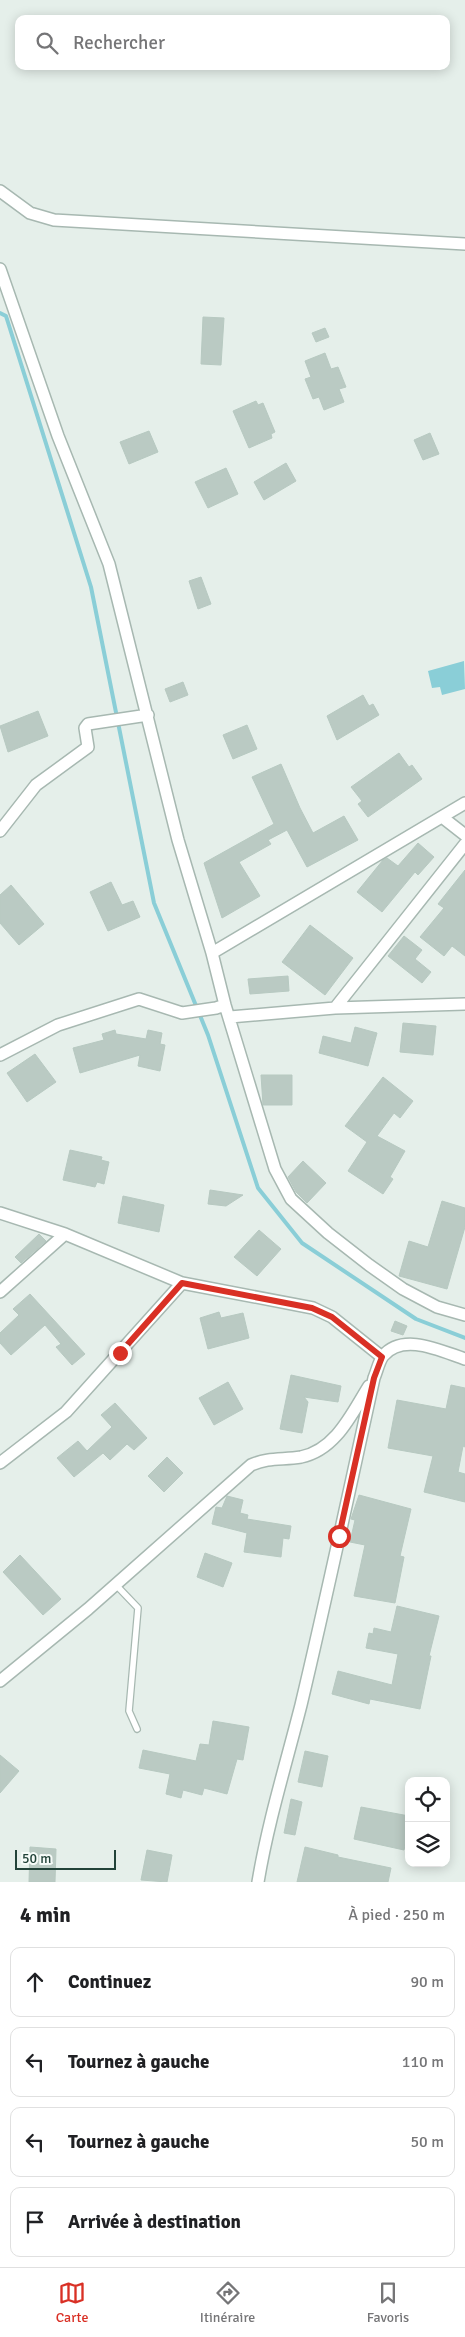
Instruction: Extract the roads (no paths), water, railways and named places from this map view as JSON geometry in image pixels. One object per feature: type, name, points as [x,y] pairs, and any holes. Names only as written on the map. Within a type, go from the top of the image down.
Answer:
[{"type":"street","points":[[0,191],[30,213],[54,220],[465,244]]},
{"type":"street","points":[[0,269],[58,436],[109,564],[178,840],[212,953],[220,1007],[230,1017],[275,1169],[291,1199],[328,1233],[403,1289],[437,1307],[465,1315]]},
{"type":"street","points":[[0,831],[36,785],[88,747],[85,728],[88,724],[148,715]]},
{"type":"street","points":[[212,953],[465,803]]},
{"type":"street","points":[[442,817],[465,835]]},
{"type":"street","points":[[334,1008],[465,844]]},
{"type":"street","points":[[0,1055],[58,1025],[139,999],[182,1013],[220,1007]]},
{"type":"street","points":[[230,1017],[334,1008],[465,1004]]},
{"type":"street","points":[[0,1213],[65,1234],[182,1283],[312,1308],[332,1317],[382,1357]]},
{"type":"street","points":[[0,1292],[65,1234]]},
{"type":"street","points":[[0,1463],[66,1412],[182,1283]]},
{"type":"street","points":[[258,1882],[263,1848],[303,1696],[374,1378],[382,1357],[393,1348],[406,1344],[427,1346],[465,1359]]},
{"type":"street","points":[[0,1681],[116,1585],[251,1465],[265,1459],[302,1456],[321,1449],[337,1436],[374,1378]]},
{"type":"lane","points":[[116,1585],[138,1608],[129,1711],[137,1729]]},
{"type":"water","points":[[464,661],[465,689],[442,695],[440,687],[432,688],[428,671]]},
{"type":"waterway","points":[[0,313],[6,316],[91,587],[154,903],[208,1035],[258,1188],[302,1243],[416,1319],[465,1338]]}]
